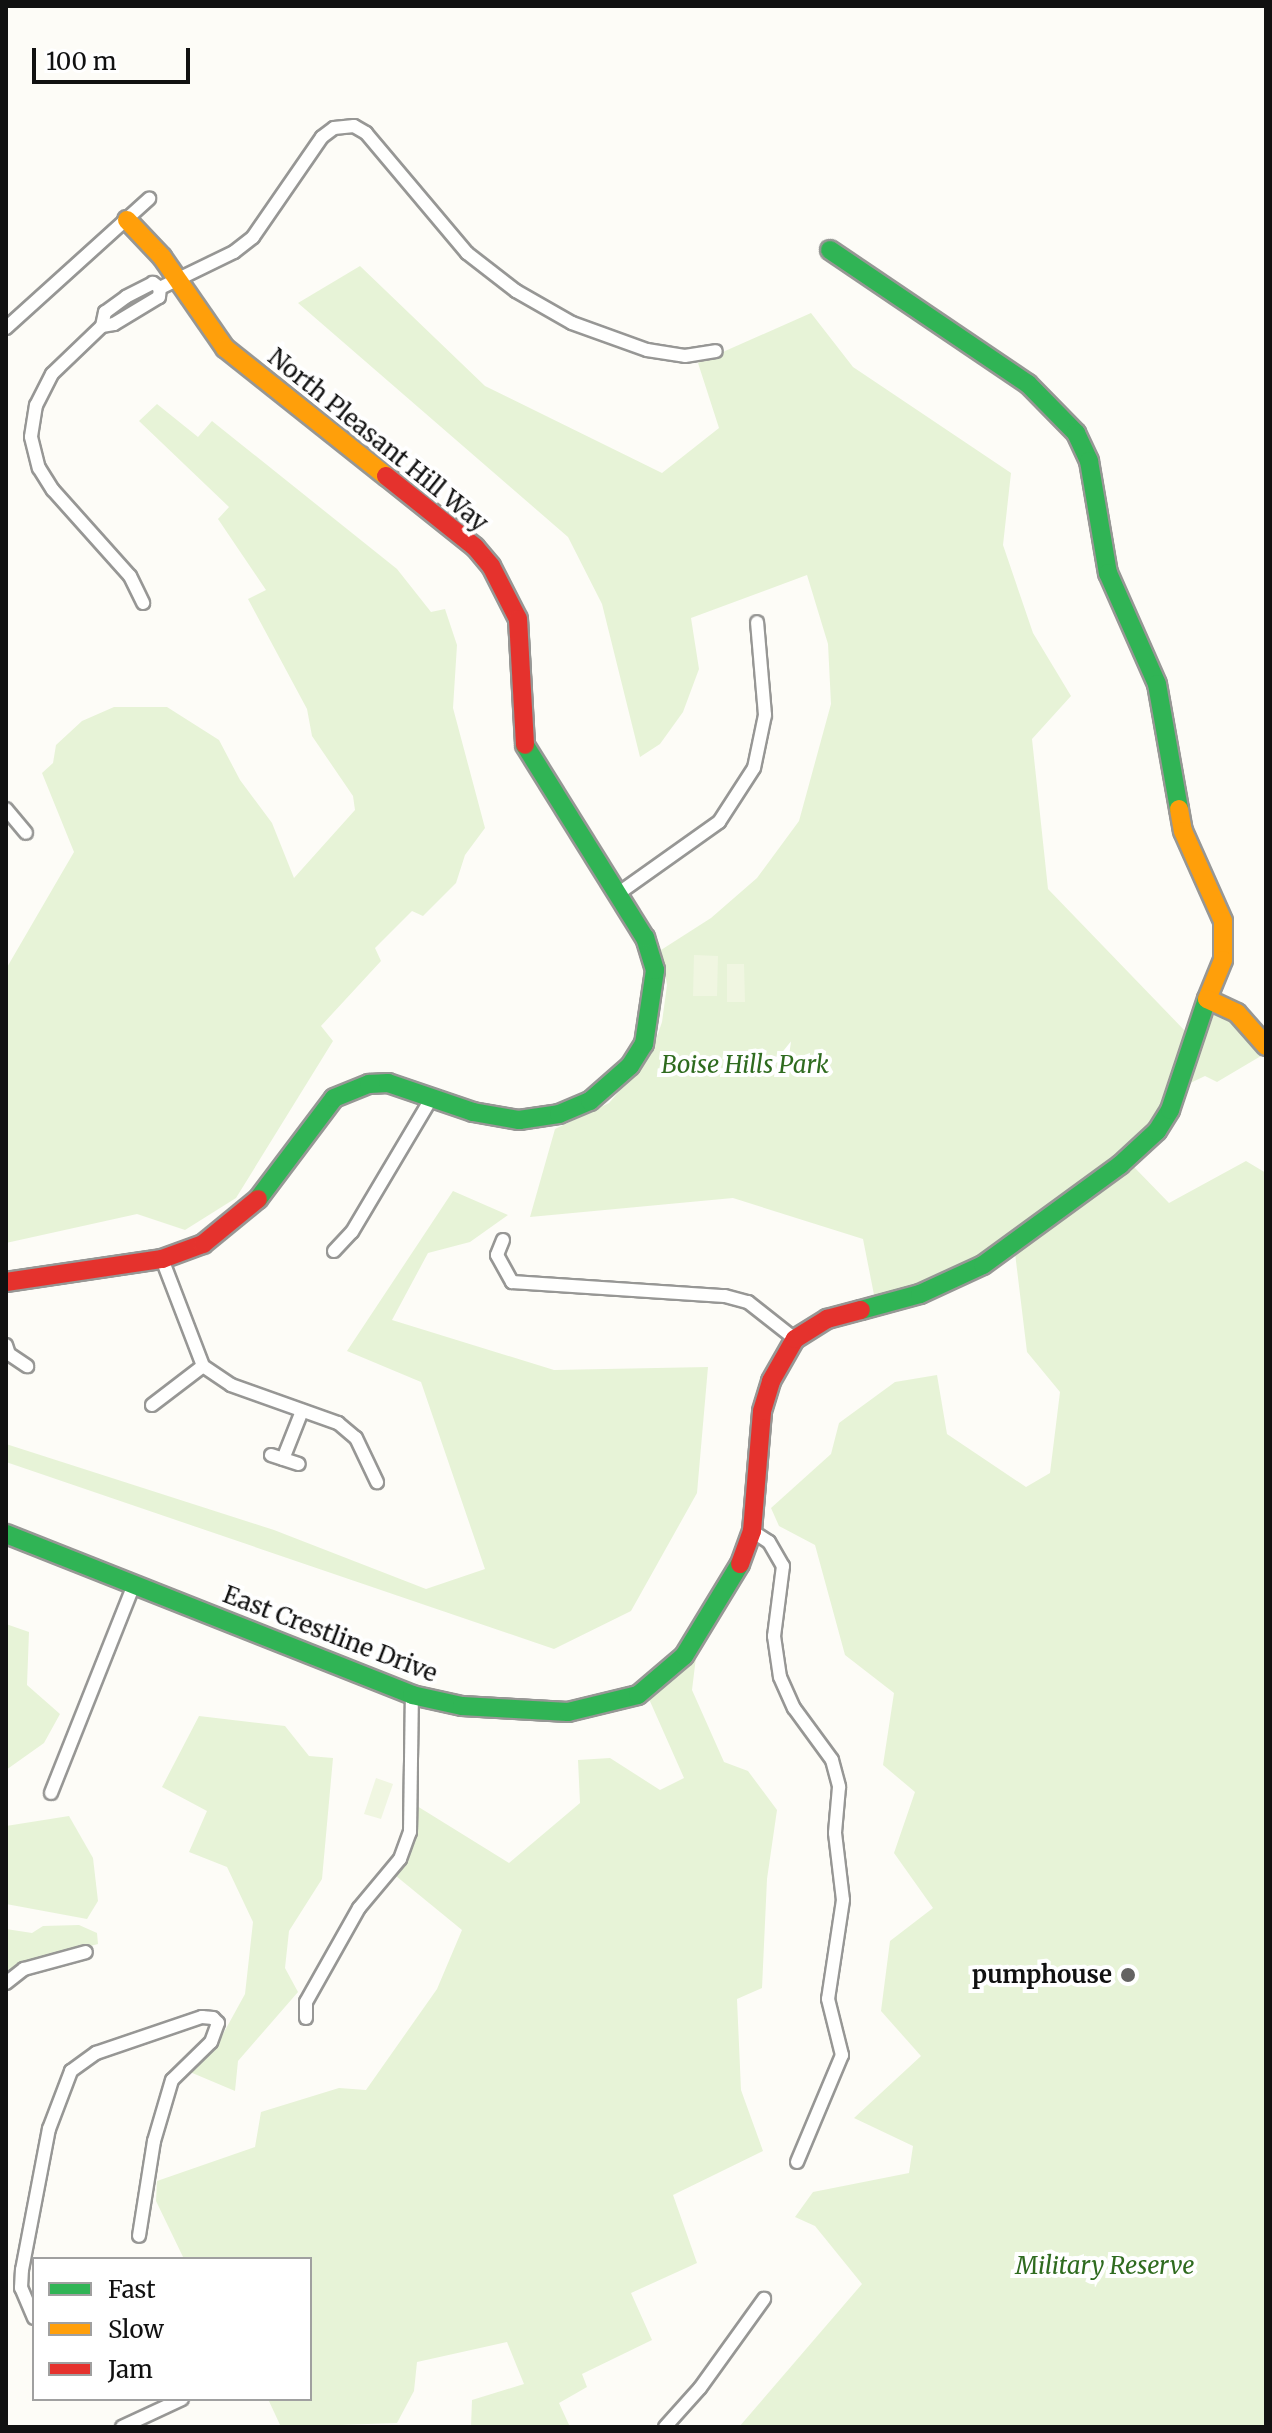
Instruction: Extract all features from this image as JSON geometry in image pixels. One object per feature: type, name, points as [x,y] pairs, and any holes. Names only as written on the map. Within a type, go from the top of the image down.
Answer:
[{"type":"street","points":[[143,603],[130,576],[46,479],[31,437],[36,405],[52,374],[102,326],[105,312],[153,283],[160,288],[215,263],[253,237],[301,161],[322,137],[344,126],[366,133],[467,253],[516,291],[572,323],[647,350],[685,356],[716,351]]},
{"type":"street","points":[[8,322],[149,199]]},
{"type":"street","name":"North Pleasant Hill Way","points":[[6,1282],[162,1259],[203,1244],[249,1211],[334,1098],[369,1084],[388,1083],[492,1116],[542,1117],[590,1101],[630,1066],[644,1044],[652,1015],[655,970],[645,938],[619,893],[535,769],[525,746],[521,633],[508,592],[491,566],[475,547],[225,348],[177,279],[127,220]]},
{"type":"street","points":[[503,1240],[497,1255],[512,1282],[725,1296],[748,1302],[795,1339],[837,1315],[920,1294],[983,1265],[1120,1165],[1157,1131],[1170,1110],[1223,960],[1223,921],[1183,831],[1157,684],[1108,573],[1089,461],[1076,433],[1028,384],[830,250]]},
{"type":"street","points":[[619,893],[719,822],[754,768],[765,715],[757,622]]},
{"type":"street","points":[[6,809],[26,833]]},
{"type":"street","points":[[1207,999],[1237,1013],[1266,1046]]},
{"type":"street","points":[[334,1251],[352,1232],[431,1099]]},
{"type":"street","points":[[162,1259],[203,1366],[231,1385],[338,1423],[356,1438],[377,1482]]},
{"type":"street","name":"East Crestline Drive","points":[[7,1535],[412,1695],[462,1706],[568,1712],[604,1707],[638,1695],[664,1677],[713,1616],[735,1579],[752,1531],[762,1411],[771,1381],[795,1339]]},
{"type":"street","points":[[6,1345],[9,1354],[27,1366]]},
{"type":"street","points":[[152,1405],[203,1366]]},
{"type":"street","points":[[299,1464],[277,1457],[302,1411]]},
{"type":"street","points":[[752,1531],[769,1542],[783,1566],[774,1636],[780,1677],[794,1708],[832,1760],[839,1787],[835,1833],[843,1900],[828,1999],[842,2055],[797,2162]]},
{"type":"street","points":[[51,1793],[134,1584]]},
{"type":"street","points":[[306,2018],[313,1989],[359,1908],[400,1859],[410,1832],[412,1695]]},
{"type":"street","points":[[6,1983],[24,1969],[86,1952]]},
{"type":"street","points":[[32,2313],[21,2288],[22,2270],[49,2129],[71,2071],[96,2053],[202,2017],[213,2018],[218,2023],[211,2042],[172,2080],[154,2141],[139,2236]]},
{"type":"street","points":[[665,2427],[700,2388],[764,2299]]},
{"type":"street","points":[[122,2427],[178,2401]]},
{"type":"green space","points":[[360,266],[485,386],[662,473],[719,428],[698,363],[811,313],[853,367],[1011,473],[1003,545],[1033,633],[1071,696],[1032,739],[1048,889],[1187,1033],[1225,1000],[1266,1053],[1217,1082],[1205,1076],[1184,1086],[1163,1137],[1134,1167],[1169,1203],[1246,1161],[1266,1173],[1266,2427],[739,2427],[862,2284],[815,2226],[795,2217],[813,2192],[909,2173],[913,2146],[854,2118],[921,2056],[881,2011],[890,1941],[933,1908],[894,1853],[915,1792],[883,1765],[894,1693],[845,1655],[815,1545],[779,1526],[771,1508],[831,1454],[839,1423],[895,1382],[937,1375],[947,1434],[1026,1487],[1050,1473],[1060,1392],[1027,1352],[1015,1253],[964,1284],[877,1310],[863,1239],[733,1198],[530,1217],[555,1129],[609,1103],[651,1054],[662,1022],[667,985],[661,950],[711,918],[757,878],[799,821],[831,704],[828,644],[807,575],[691,618],[699,669],[683,712],[660,744],[640,757],[602,604],[568,537],[298,303]]},
{"type":"green space","points":[[157,404],[198,437],[212,421],[397,569],[431,612],[445,609],[457,645],[453,708],[485,828],[465,855],[456,883],[423,916],[412,911],[375,948],[381,961],[321,1026],[333,1041],[236,1198],[185,1230],[137,1214],[6,1243],[6,969],[74,852],[42,773],[53,763],[56,745],[82,721],[114,707],[167,707],[219,740],[240,780],[272,823],[294,878],[355,810],[353,796],[312,736],[307,709],[248,599],[266,590],[218,519],[229,507],[139,421]]},
{"type":"green space","points":[[694,955],[718,956],[717,996],[693,996]]},
{"type":"green space","points":[[727,964],[744,964],[745,1002],[727,1002]]},
{"type":"green space","points":[[453,1191],[508,1215],[470,1242],[428,1253],[392,1320],[554,1370],[708,1367],[697,1493],[631,1611],[554,1649],[6,1462],[6,1444],[274,1530],[426,1589],[485,1569],[421,1382],[347,1351]]},
{"type":"green space","points":[[6,1624],[29,1632],[27,1685],[60,1714],[44,1743],[6,1770]]},
{"type":"green space","points":[[697,1649],[692,1690],[724,1762],[748,1771],[777,1810],[767,1879],[762,1988],[737,1999],[741,2090],[763,2151],[673,2195],[697,2263],[631,2293],[652,2340],[582,2374],[587,2387],[559,2403],[570,2427],[471,2427],[472,2400],[524,2384],[507,2342],[417,2362],[414,2391],[397,2423],[281,2427],[269,2401],[312,2401],[312,2257],[183,2257],[156,2201],[157,2181],[255,2147],[261,2112],[339,2088],[366,2090],[437,1989],[462,1930],[396,1876],[412,1844],[417,1806],[509,1863],[580,1803],[578,1760],[610,1758],[660,1790],[684,1778],[649,1699]]},
{"type":"green space","points":[[199,1716],[285,1726],[309,1756],[333,1758],[322,1879],[289,1931],[285,1968],[298,1992],[238,2061],[235,2091],[190,2072],[217,2045],[245,1994],[253,1922],[227,1867],[189,1852],[207,1811],[162,1787]]},
{"type":"green space","points":[[376,1778],[393,1784],[381,1819],[364,1814]]},
{"type":"green space","points":[[69,1816],[93,1858],[98,1901],[87,1919],[6,1904],[6,1826]]},
{"type":"green space","points":[[79,1925],[97,1933],[98,1944],[17,1965],[6,1974],[6,1929],[32,1933],[43,1926]]},
{"type":"traffic: fast","points":[[830,250],[1028,384],[1076,433],[1089,461],[1108,573],[1157,684],[1179,809]]},
{"type":"traffic: fast","points":[[258,1199],[334,1098],[369,1084],[388,1083],[473,1112],[519,1120],[559,1114],[590,1101],[630,1066],[644,1044],[655,970],[645,938],[525,745]]},
{"type":"traffic: fast","points":[[861,1310],[920,1294],[983,1265],[1120,1165],[1157,1131],[1170,1110],[1207,999]]},
{"type":"traffic: fast","points":[[6,1534],[412,1695],[462,1706],[568,1712],[638,1695],[684,1656],[740,1564]]},
{"type":"traffic: slow","points":[[127,220],[162,257],[225,348],[386,476]]},
{"type":"traffic: slow","points":[[1179,809],[1183,831],[1223,921],[1223,960],[1207,999],[1237,1013],[1266,1046]]},
{"type":"traffic: jam","points":[[386,476],[475,547],[491,566],[518,619],[525,745]]},
{"type":"traffic: jam","points":[[6,1282],[162,1259],[203,1244],[258,1199]]},
{"type":"traffic: jam","points":[[740,1564],[752,1531],[762,1411],[771,1381],[795,1339],[827,1319],[861,1310]]},
{"type":"place","name":"pumphouse","points":[[1128,1975]]},
{"type":"park label","name":"Boise Hills Park","points":[[745,1065]]},
{"type":"park label","name":"Military Reserve","points":[[1105,2266]]}]
